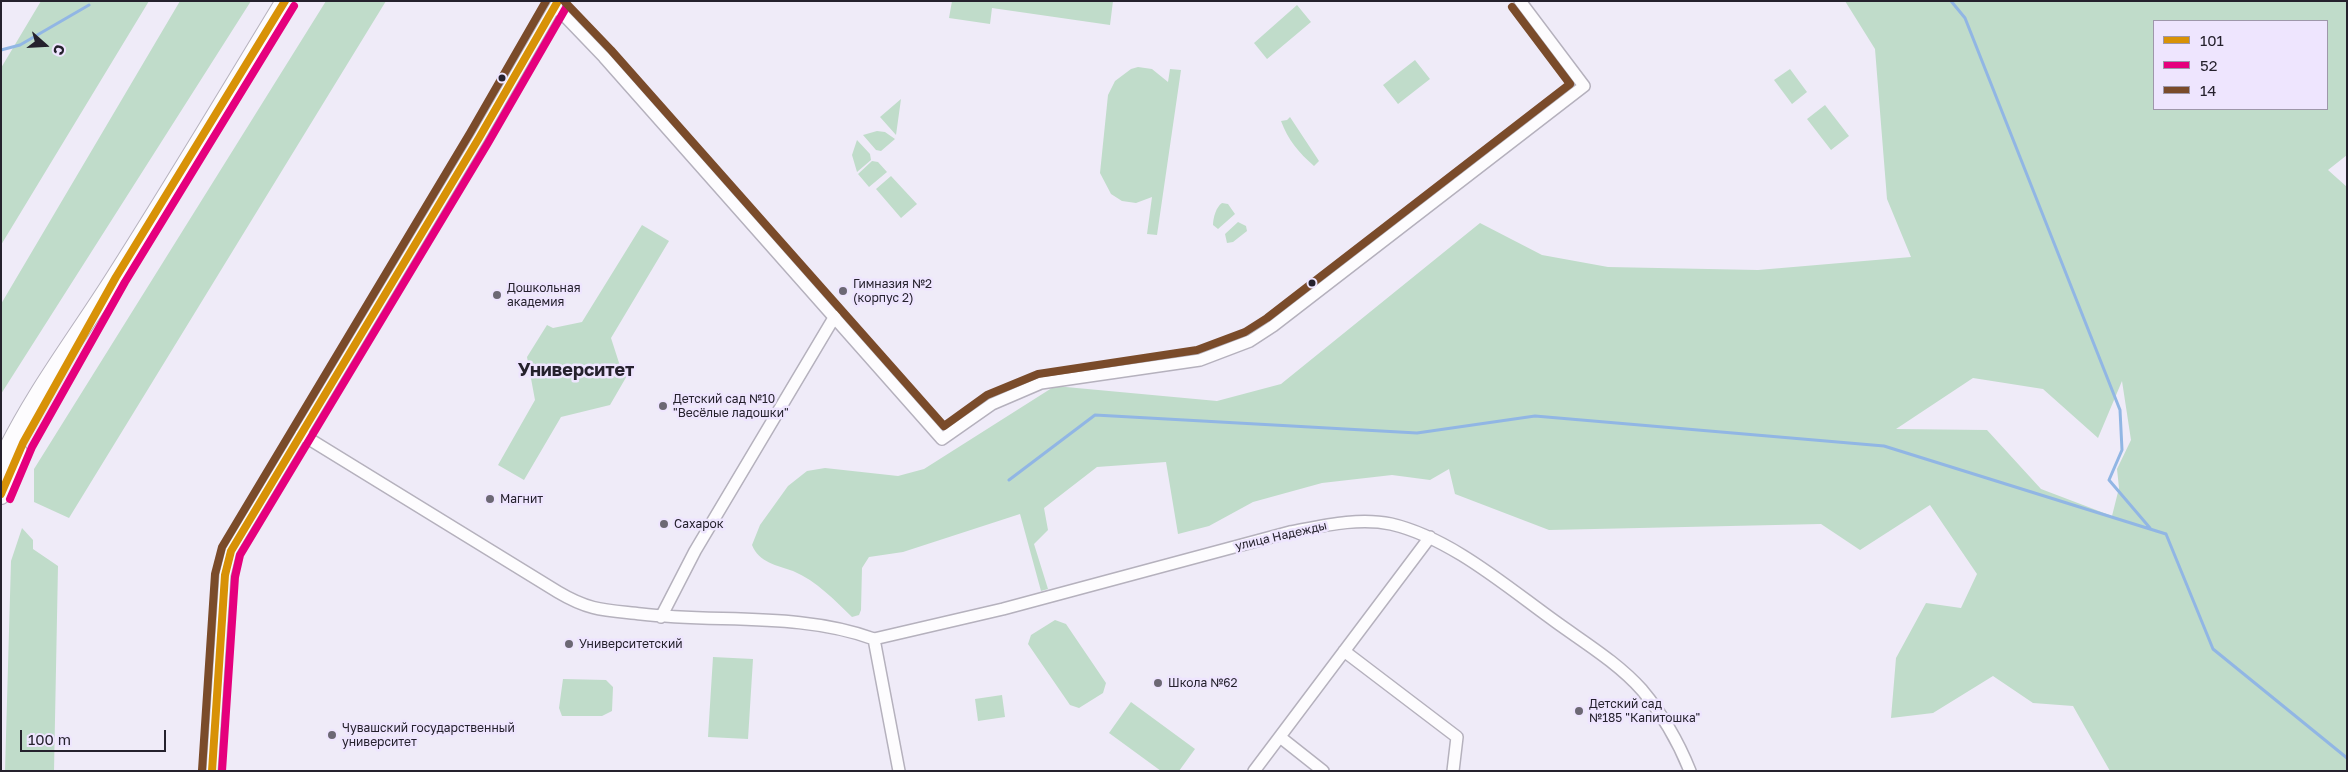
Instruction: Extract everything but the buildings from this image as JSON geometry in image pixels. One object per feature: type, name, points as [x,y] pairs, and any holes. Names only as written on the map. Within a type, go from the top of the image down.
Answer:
[{"type":"main road","points":[[1,495],[22,443],[116,277],[285,1]]},
{"type":"main road","points":[[1,463],[12,439],[52,372],[116,277]]},
{"type":"street","points":[[212,771],[225,575],[231,550],[556,4],[942,439],[992,404],[1042,383],[1200,360],[1241,345],[1273,326],[1584,86],[1520,1]]},
{"type":"street","points":[[662,617],[670,597],[700,544],[834,316]]},
{"type":"street","points":[[301,434],[579,605],[589,608],[662,617],[812,624],[854,631],[874,639],[899,771]]},
{"type":"street","name":"улица Надежды","points":[[874,639],[1003,609],[1290,532],[1323,526],[1366,522],[1388,524],[1430,537],[1494,578],[1606,658],[1640,689],[1662,714],[1679,743],[1690,771]]},
{"type":"street","points":[[1254,771],[1430,537]]},
{"type":"street","points":[[1344,651],[1457,737],[1453,771]]},
{"type":"street","points":[[1280,737],[1324,771]]},
{"type":"green space","points":[[41,1],[149,1],[1,245],[1,68]]},
{"type":"green space","points":[[180,1],[251,1],[1,394],[1,304]]},
{"type":"green space","points":[[326,1],[386,1],[69,518],[34,502],[34,469]]},
{"type":"green space","points":[[952,1],[1113,1],[1110,25],[992,8],[990,24],[949,18]]},
{"type":"green space","points":[[1845,1],[2347,1],[2347,155],[2328,170],[2347,187],[2347,771],[2110,771],[2073,706],[2033,703],[1993,676],[1933,713],[1891,718],[1896,658],[1926,603],[1961,608],[1977,574],[1930,505],[1860,550],[1821,524],[1549,530],[1455,494],[1449,469],[1430,480],[1392,475],[1322,483],[1253,502],[1209,526],[1178,534],[1166,462],[1097,467],[1044,508],[1048,530],[1034,544],[1048,589],[1041,591],[1020,514],[903,552],[869,557],[862,568],[861,610],[859,615],[852,617],[817,585],[802,575],[764,560],[752,545],[760,525],[788,486],[807,471],[825,468],[898,476],[924,469],[1055,386],[1217,401],[1281,384],[1480,223],[1542,255],[1608,267],[1758,270],[1911,257],[1887,199],[1875,49]],"holes":[[[1973,378],[2043,389],[2098,438],[2122,381],[2131,440],[2117,469],[2119,488],[2112,516],[2041,489],[1987,430],[1896,429]]]},
{"type":"green space","points":[[1297,5],[1311,22],[1267,59],[1254,43]]},
{"type":"green space","points":[[1415,60],[1430,79],[1398,104],[1383,85]]},
{"type":"green space","points":[[1138,67],[1152,69],[1168,82],[1170,69],[1181,70],[1157,235],[1147,234],[1152,197],[1136,203],[1122,201],[1111,194],[1100,173],[1108,95],[1115,81],[1131,69]]},
{"type":"green space","points":[[1790,69],[1807,92],[1792,104],[1774,80]]},
{"type":"green space","points":[[901,99],[896,135],[880,117]]},
{"type":"green space","points":[[1825,105],[1849,136],[1831,150],[1807,119]]},
{"type":"green space","points":[[1290,117],[1319,161],[1314,166],[1294,146],[1284,128],[1281,121],[1287,120]]},
{"type":"green space","points":[[877,131],[885,132],[895,139],[881,151],[876,150],[863,135]]},
{"type":"green space","points":[[857,140],[870,154],[871,160],[857,172],[852,155]]},
{"type":"green space","points":[[872,161],[878,162],[887,172],[869,187],[858,174]]},
{"type":"green space","points":[[891,176],[917,204],[901,218],[876,189]]},
{"type":"green space","points":[[1222,203],[1228,204],[1235,214],[1218,229],[1213,225],[1217,210]]},
{"type":"green space","points":[[1238,222],[1246,226],[1247,231],[1233,242],[1227,243],[1225,234]]},
{"type":"green space","points":[[642,225],[669,241],[611,338],[621,369],[628,374],[610,405],[561,417],[524,480],[498,465],[535,400],[527,357],[547,325],[553,328],[582,322]]},
{"type":"green space","points":[[22,528],[33,540],[33,549],[58,566],[54,771],[5,771],[11,561]]},
{"type":"green space","points":[[1055,620],[1066,624],[1106,683],[1103,693],[1079,708],[1070,705],[1028,644],[1031,635]]},
{"type":"green space","points":[[713,657],[753,659],[748,739],[708,737]]},
{"type":"green space","points":[[563,679],[606,680],[613,687],[612,711],[602,716],[562,716],[559,708]]},
{"type":"green space","points":[[1002,695],[1005,717],[978,721],[975,699]]},
{"type":"green space","points":[[1131,702],[1195,749],[1179,771],[1161,771],[1109,733]]},
{"type":"green space","points":[[204,706],[209,706],[205,771],[201,771]]},
{"type":"waterway","points":[[1951,1],[1965,18],[2120,410],[2122,450],[2109,480],[2150,528]]},
{"type":"waterway","points":[[1,50],[20,45],[89,5]]},
{"type":"waterway","points":[[1009,480],[1095,415],[1417,433],[1535,416],[1884,446],[2166,534],[2213,649],[2347,758]]},
{"type":"transit line","name":"101","points":[[1,494],[23,443],[116,277],[285,1]]},
{"type":"transit line","name":"14","points":[[202,770],[215,574],[222,547],[470,133],[546,1]]},
{"type":"transit line","name":"101","points":[[212,771],[225,575],[231,551],[479,138],[558,1]]},
{"type":"transit line","name":"14","points":[[564,1],[611,50],[944,426],[987,395],[1038,374],[1197,350],[1245,332],[1267,318],[1570,84],[1512,7]]},
{"type":"transit line","name":"52","points":[[10,499],[32,447],[125,282],[294,6]]},
{"type":"transit line","name":"52","points":[[222,771],[235,577],[240,555],[488,143],[567,6]]},
{"type":"place","name":"Гимназия №2 (корпус 2)","points":[[843,291]]},
{"type":"place","name":"Дошкольная академия","points":[[497,295]]},
{"type":"place","name":"Детский сад №10 \"Весёлые ладошки\"","points":[[663,406]]},
{"type":"place","name":"Магнит","points":[[490,499]]},
{"type":"place","name":"Сахарок","points":[[664,524]]},
{"type":"place","name":"Университетский","points":[[569,644]]},
{"type":"place","name":"Школа №62","points":[[1158,683]]},
{"type":"place","name":"Детский сад №185 \"Капитошка\"","points":[[1579,711]]},
{"type":"place","name":"Чувашский государственный университет","points":[[332,735]]},
{"type":"district","name":"Университет","points":[[576,370]]}]
